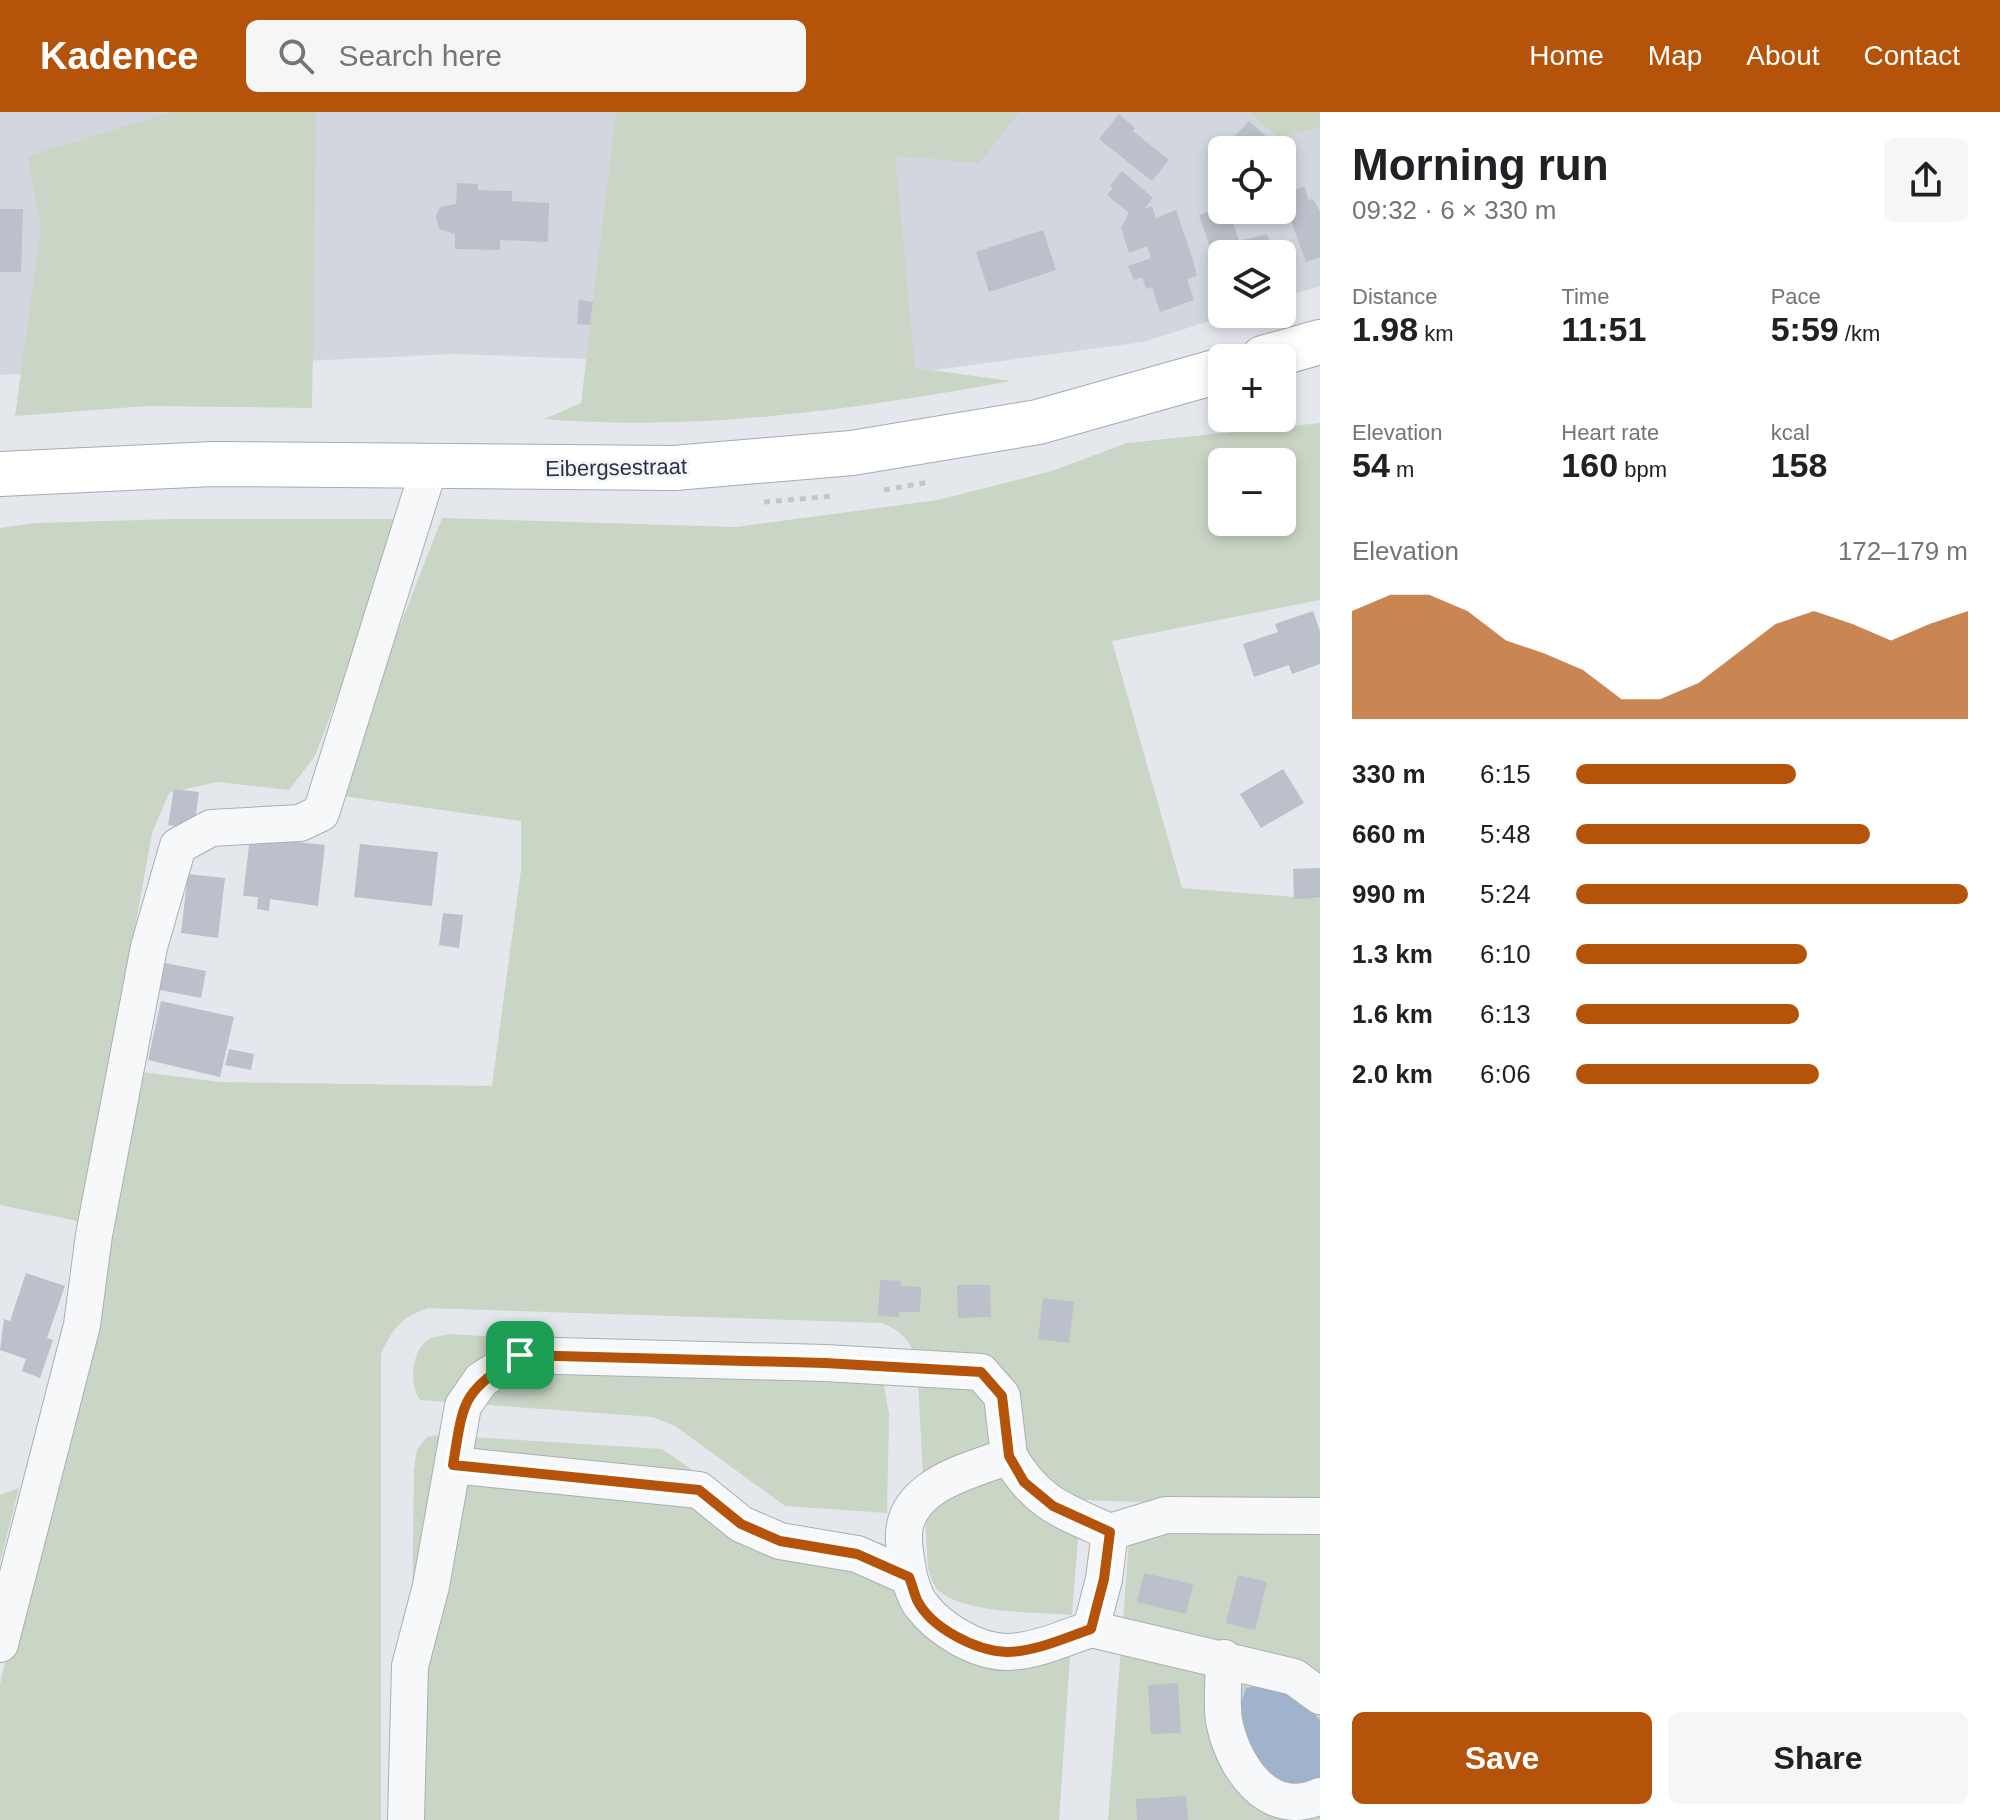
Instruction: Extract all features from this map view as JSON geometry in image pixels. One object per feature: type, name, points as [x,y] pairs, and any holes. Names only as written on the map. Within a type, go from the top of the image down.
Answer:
[{"type":"main road","points":[[1296,349],[1320,342]]},
{"type":"main road","name":"Eibergsestraat","points":[[0,474],[213,464],[674,468],[852,453],[1038,422],[1208,374]]},
{"type":"street","points":[[0,1644],[82,1325],[94,1235],[149,947],[178,846],[211,828],[300,823],[321,813],[429,468]]},
{"type":"street","points":[[406,1820],[410,1666],[431,1586],[463,1406],[481,1380],[520,1355],[825,1363],[981,1372],[1002,1396],[1009,1456],[1024,1482],[1053,1506],[1110,1532],[1166,1515],[1320,1516]]},
{"type":"street","points":[[1009,1456],[941,1482],[911,1508],[904,1532],[909,1577],[918,1603],[937,1623],[972,1644],[1007,1652],[1049,1643],[1091,1629],[1294,1677],[1320,1696]]},
{"type":"street","points":[[453,1465],[699,1490],[741,1524],[780,1541],[857,1554],[909,1577]]},
{"type":"street","points":[[1091,1629],[1104,1579],[1110,1532]]},
{"type":"street","points":[[1224,1658],[1224,1720],[1243,1772],[1268,1795],[1291,1804],[1320,1796]]},
{"type":"shaded area","points":[[0,112],[1320,112],[1320,286],[1296,294],[1296,240],[1208,240],[1208,322],[1143,342],[927,371],[454,354],[0,375]]},
{"type":"green space","points":[[172,112],[316,112],[312,408],[147,406],[15,416],[41,228],[28,156]]},
{"type":"green space","points":[[616,112],[1019,112],[980,163],[895,156],[915,368],[1011,381],[837,409],[720,420],[603,422],[544,419],[581,403]]},
{"type":"green space","points":[[1249,112],[1320,112],[1320,127],[1277,136]]},
{"type":"green space","points":[[1320,423],[1320,600],[1112,641],[1182,888],[1320,899],[1320,1508],[1081,1500],[1072,1615],[987,1609],[955,1601],[940,1592],[928,1568],[917,1362],[905,1338],[889,1326],[882,1323],[428,1308],[398,1325],[381,1354],[381,1820],[0,1820],[0,1684],[141,1072],[220,1082],[492,1086],[521,870],[521,821],[342,796],[355,741],[442,518],[736,527],[938,500],[1052,471],[1127,443],[1233,432],[1296,432],[1296,425]]},
{"type":"green space","points":[[174,519],[393,519],[384,573],[315,756],[289,790],[217,782],[169,793],[152,833],[82,1222],[0,1205],[0,528],[36,523]]},
{"type":"green space","points":[[449,1334],[674,1348],[883,1380],[889,1414],[887,1513],[785,1506],[675,1426],[653,1417],[420,1400],[413,1377],[418,1351],[429,1339]]},
{"type":"green space","points":[[439,1435],[662,1449],[776,1527],[891,1545],[897,1563],[970,1631],[1068,1636],[1071,1641],[1059,1820],[409,1820],[414,1470],[417,1449],[427,1437]]},
{"type":"green space","points":[[19,1488],[0,1563],[0,1495]]},
{"type":"green space","points":[[1139,1532],[1320,1535],[1320,1820],[1108,1820],[1129,1541]]},
{"type":"water","points":[[1267,1684],[1296,1695],[1320,1720],[1320,1778],[1311,1785],[1281,1786],[1260,1763],[1243,1734],[1239,1713],[1246,1688]]},
{"type":"building","points":[[1119,114],[1135,128],[1133,131],[1169,160],[1152,181],[1099,139]]},
{"type":"building","points":[[1249,121],[1266,136],[1235,136]]},
{"type":"building","points":[[1122,171],[1153,198],[1144,209],[1152,206],[1156,218],[1176,210],[1197,276],[1187,279],[1194,300],[1160,312],[1152,287],[1146,289],[1142,277],[1134,280],[1128,266],[1151,258],[1147,246],[1129,253],[1121,228],[1129,213],[1107,195]]},
{"type":"building","points":[[457,183],[478,184],[478,190],[512,191],[512,201],[549,203],[548,242],[500,240],[500,250],[455,249],[455,234],[439,229],[436,216],[440,207],[456,204]]},
{"type":"building","points":[[1304,186],[1309,200],[1313,199],[1320,212],[1320,257],[1306,262],[1292,224],[1296,224],[1296,190]]},
{"type":"building","points":[[0,209],[23,209],[21,272],[0,272]]},
{"type":"building","points":[[1208,212],[1208,224],[1234,224],[1239,240],[1208,241],[1199,215]]},
{"type":"building","points":[[1043,230],[1056,270],[989,292],[976,252]]},
{"type":"building","points":[[1267,234],[1269,240],[1243,240]]},
{"type":"building","points":[[579,300],[593,302],[590,325],[577,324]]},
{"type":"building","points":[[1313,611],[1320,631],[1320,664],[1292,674],[1289,665],[1254,677],[1243,644],[1278,632],[1275,624]]},
{"type":"building","points":[[1283,769],[1304,803],[1261,828],[1240,794]]},
{"type":"building","points":[[174,789],[199,792],[194,829],[168,825]]},
{"type":"building","points":[[250,837],[325,845],[318,906],[270,899],[269,911],[257,909],[258,897],[243,896]]},
{"type":"building","points":[[360,844],[438,852],[432,906],[354,897]]},
{"type":"building","points":[[1320,868],[1320,898],[1294,899],[1293,869]]},
{"type":"building","points":[[188,874],[225,878],[218,938],[181,933]]},
{"type":"building","points":[[443,913],[463,915],[459,948],[439,945]]},
{"type":"building","points":[[160,962],[206,971],[201,998],[155,989]]},
{"type":"building","points":[[161,1001],[234,1017],[220,1077],[148,1060]]},
{"type":"building","points":[[229,1049],[254,1054],[251,1070],[225,1065]]},
{"type":"building","points":[[26,1273],[65,1286],[47,1338],[53,1340],[40,1378],[22,1371],[26,1359],[0,1350],[4,1319],[10,1321]]},
{"type":"building","points":[[880,1280],[901,1281],[900,1286],[921,1287],[920,1312],[899,1312],[899,1317],[878,1316]]},
{"type":"building","points":[[957,1285],[990,1285],[991,1317],[958,1318]]},
{"type":"building","points":[[1043,1298],[1074,1302],[1069,1343],[1038,1339]]},
{"type":"building","points":[[1144,1573],[1193,1584],[1186,1614],[1137,1602]]},
{"type":"building","points":[[1238,1575],[1267,1582],[1255,1630],[1226,1623]]},
{"type":"building","points":[[1178,1683],[1181,1733],[1151,1734],[1148,1685]]},
{"type":"building","points":[[1186,1796],[1188,1820],[1137,1820],[1136,1799]]},
{"type":"route","points":[[520,1355],[825,1363],[981,1372],[1002,1396],[1009,1456],[1024,1482],[1053,1506],[1110,1532],[1104,1579],[1091,1629],[1049,1643],[1007,1652],[972,1644],[937,1623],[918,1603],[909,1577],[857,1554],[780,1541],[741,1524],[699,1490],[453,1465],[463,1406],[481,1380],[520,1355]]}]
